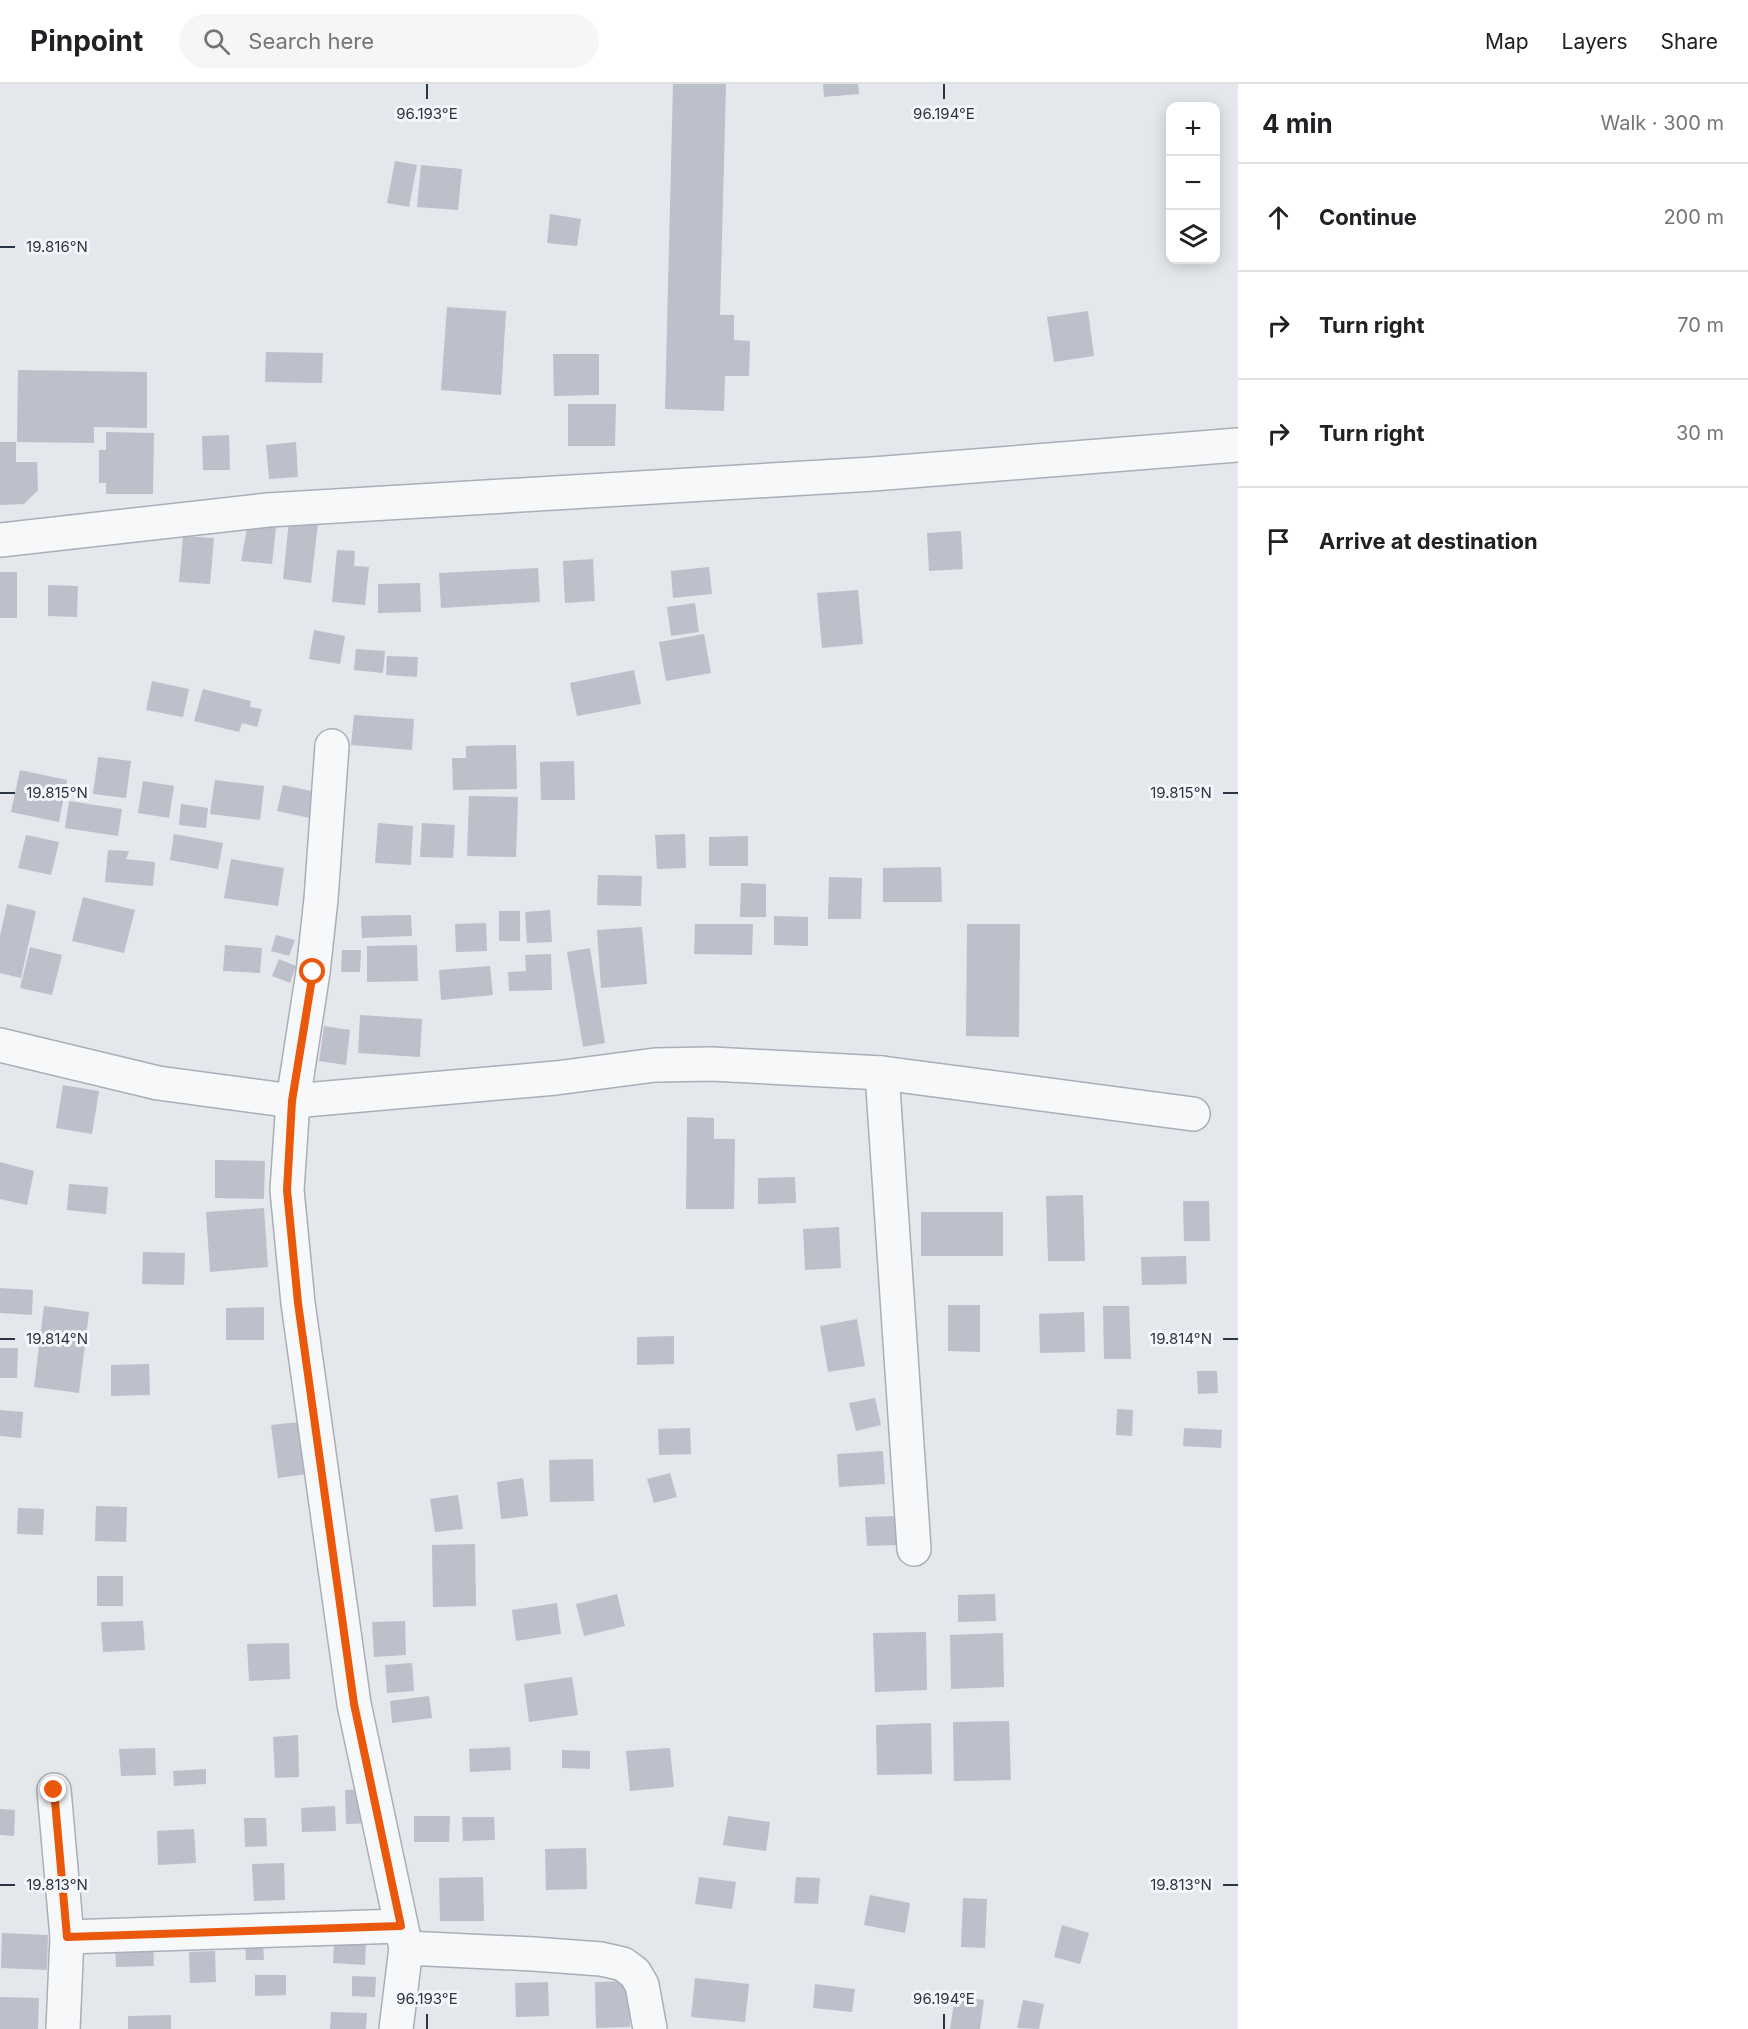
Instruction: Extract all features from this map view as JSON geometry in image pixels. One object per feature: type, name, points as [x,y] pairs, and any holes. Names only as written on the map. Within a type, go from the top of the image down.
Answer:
[{"type":"street","points":[[0,540],[268,510],[873,474],[1238,445]]},
{"type":"street","points":[[332,746],[321,899],[292,1101],[287,1190],[298,1303],[354,1704],[404,1937],[396,2029]]},
{"type":"street","points":[[0,1045],[158,1083],[292,1101],[556,1078],[655,1065],[743,1065],[882,1073],[1193,1114]]},
{"type":"street","points":[[882,1073],[914,1549]]},
{"type":"street","points":[[54,1790],[67,1937],[63,2029]]},
{"type":"street","points":[[67,1937],[404,1937],[533,1954],[601,1959],[623,1964],[634,1973],[642,1985],[650,2029]]},
{"type":"building","points":[[673,84],[726,84],[720,315],[734,315],[734,340],[750,341],[749,376],[725,376],[724,411],[665,409]]},
{"type":"building","points":[[823,84],[858,84],[859,94],[824,97]]},
{"type":"building","points":[[395,161],[417,165],[409,207],[387,203]]},
{"type":"building","points":[[421,165],[462,169],[458,210],[417,207]]},
{"type":"building","points":[[550,214],[581,219],[577,246],[547,243]]},
{"type":"building","points":[[447,307],[506,311],[501,395],[441,390]]},
{"type":"building","points":[[1088,311],[1094,356],[1054,362],[1047,317]]},
{"type":"building","points":[[266,352],[323,353],[322,383],[265,382]]},
{"type":"building","points":[[553,354],[599,354],[599,395],[554,396]]},
{"type":"building","points":[[18,370],[147,372],[147,428],[94,427],[94,443],[17,442]]},
{"type":"building","points":[[568,404],[616,404],[615,446],[568,446]]},
{"type":"building","points":[[106,432],[154,433],[153,494],[106,494],[106,483],[99,483],[99,450],[106,450]]},
{"type":"building","points":[[229,435],[230,470],[203,470],[202,436]]},
{"type":"building","points":[[0,442],[16,442],[16,462],[37,462],[38,490],[24,504],[0,505]]},
{"type":"building","points":[[296,442],[298,477],[269,479],[266,445]]},
{"type":"building","points":[[277,520],[272,564],[241,561],[248,523]]},
{"type":"building","points":[[289,520],[318,523],[311,583],[283,579]]},
{"type":"building","points":[[961,531],[963,569],[929,571],[927,533]]},
{"type":"building","points":[[183,536],[214,538],[210,584],[179,582]]},
{"type":"building","points":[[337,550],[355,551],[354,566],[369,567],[365,605],[332,602]]},
{"type":"building","points":[[593,559],[595,601],[565,603],[563,561]]},
{"type":"building","points":[[709,567],[712,594],[673,598],[671,571]]},
{"type":"building","points":[[538,568],[540,602],[441,608],[439,573]]},
{"type":"building","points":[[0,572],[17,572],[17,618],[0,618]]},
{"type":"building","points":[[420,583],[421,612],[378,613],[378,584]]},
{"type":"building","points":[[48,585],[78,586],[77,617],[48,616]]},
{"type":"building","points":[[858,590],[863,644],[822,648],[817,593]]},
{"type":"building","points":[[695,603],[699,632],[671,636],[667,607]]},
{"type":"building","points":[[314,630],[345,636],[340,664],[309,659]]},
{"type":"building","points":[[704,634],[711,673],[666,681],[659,642]]},
{"type":"building","points":[[356,649],[385,651],[383,673],[354,670]]},
{"type":"building","points":[[387,656],[418,657],[417,677],[386,675]]},
{"type":"building","points":[[634,670],[641,704],[577,716],[570,683]]},
{"type":"building","points":[[152,681],[189,689],[183,717],[146,710]]},
{"type":"building","points":[[203,689],[251,701],[250,707],[262,709],[257,727],[242,723],[239,732],[194,721]]},
{"type":"building","points":[[354,715],[414,719],[412,750],[351,745]]},
{"type":"building","points":[[516,745],[517,789],[453,790],[452,758],[466,758],[466,746]]},
{"type":"building","points":[[98,757],[131,761],[126,798],[93,794]]},
{"type":"building","points":[[574,761],[575,800],[541,800],[540,762]]},
{"type":"building","points":[[20,770],[67,780],[59,822],[11,812]]},
{"type":"building","points":[[215,780],[264,786],[260,820],[210,814]]},
{"type":"building","points":[[143,781],[174,786],[169,818],[138,813]]},
{"type":"building","points":[[283,785],[316,792],[310,818],[277,811]]},
{"type":"building","points":[[469,796],[518,797],[516,857],[467,856]]},
{"type":"building","points":[[69,801],[122,809],[118,836],[65,828]]},
{"type":"building","points":[[181,804],[208,808],[206,828],[179,825]]},
{"type":"building","points":[[378,823],[413,826],[411,865],[375,863]]},
{"type":"building","points":[[422,823],[455,825],[453,858],[420,857]]},
{"type":"building","points":[[174,834],[223,843],[218,869],[170,860]]},
{"type":"building","points":[[685,834],[686,868],[657,869],[655,835]]},
{"type":"building","points":[[26,835],[59,842],[51,875],[18,868]]},
{"type":"building","points":[[748,836],[748,866],[709,866],[709,837]]},
{"type":"building","points":[[108,850],[129,851],[126,859],[155,862],[153,886],[105,882]]},
{"type":"building","points":[[231,859],[284,868],[278,906],[224,898]]},
{"type":"building","points":[[941,867],[942,902],[883,902],[883,868]]},
{"type":"building","points":[[598,875],[642,876],[641,906],[597,905]]},
{"type":"building","points":[[829,877],[862,878],[861,919],[828,919]]},
{"type":"building","points":[[741,883],[766,884],[766,917],[740,917]]},
{"type":"building","points":[[83,897],[135,910],[124,953],[72,941]]},
{"type":"building","points":[[7,904],[36,911],[21,978],[0,973],[0,936]]},
{"type":"building","points":[[550,910],[552,942],[527,943],[525,912]]},
{"type":"building","points":[[499,911],[520,911],[520,941],[499,941]]},
{"type":"building","points":[[411,915],[412,936],[362,938],[361,916]]},
{"type":"building","points":[[774,916],[808,917],[808,946],[774,945]]},
{"type":"building","points":[[486,923],[487,951],[456,952],[455,924]]},
{"type":"building","points":[[695,924],[753,924],[752,955],[694,954]]},
{"type":"building","points":[[967,924],[1020,924],[1019,1037],[966,1036]]},
{"type":"building","points":[[642,927],[647,984],[601,988],[597,930]]},
{"type":"building","points":[[276,935],[295,940],[289,956],[271,951]]},
{"type":"building","points":[[225,945],[262,948],[260,973],[223,971]]},
{"type":"building","points":[[417,945],[418,981],[367,982],[367,946]]},
{"type":"building","points":[[30,947],[62,955],[52,995],[20,988]]},
{"type":"building","points":[[590,948],[605,1043],[583,1047],[567,952]]},
{"type":"building","points":[[342,950],[361,950],[360,972],[341,972]]},
{"type":"building","points":[[551,954],[552,990],[509,991],[508,972],[526,971],[525,955]]},
{"type":"building","points":[[279,959],[296,966],[290,983],[272,976]]},
{"type":"building","points":[[490,966],[493,995],[441,1000],[439,970]]},
{"type":"building","points":[[360,1015],[422,1019],[420,1057],[358,1053]]},
{"type":"building","points":[[324,1026],[350,1030],[346,1065],[319,1061]]},
{"type":"building","points":[[63,1085],[99,1091],[92,1134],[56,1128]]},
{"type":"building","points":[[687,1117],[714,1118],[714,1139],[735,1139],[734,1209],[686,1209]]},
{"type":"building","points":[[215,1160],[265,1161],[264,1199],[215,1198]]},
{"type":"building","points":[[0,1162],[34,1171],[27,1205],[0,1199]]},
{"type":"building","points":[[795,1177],[796,1203],[758,1204],[758,1178]]},
{"type":"building","points":[[69,1184],[108,1187],[106,1214],[67,1210]]},
{"type":"building","points":[[1083,1195],[1085,1261],[1048,1261],[1046,1196]]},
{"type":"building","points":[[1183,1201],[1209,1201],[1210,1241],[1184,1241]]},
{"type":"building","points":[[264,1208],[268,1267],[210,1272],[206,1212]]},
{"type":"building","points":[[921,1212],[1003,1212],[1003,1256],[921,1256]]},
{"type":"building","points":[[839,1227],[841,1268],[805,1270],[803,1229]]},
{"type":"building","points":[[143,1252],[185,1253],[184,1285],[142,1284]]},
{"type":"building","points":[[1186,1256],[1187,1284],[1142,1285],[1141,1257]]},
{"type":"building","points":[[0,1288],[33,1290],[32,1315],[0,1313]]},
{"type":"building","points":[[948,1305],[980,1305],[980,1352],[948,1351]]},
{"type":"building","points":[[44,1306],[89,1312],[79,1393],[34,1387]]},
{"type":"building","points":[[1103,1306],[1129,1306],[1131,1359],[1104,1359]]},
{"type":"building","points":[[264,1307],[264,1340],[226,1340],[226,1308]]},
{"type":"building","points":[[1084,1312],[1085,1352],[1040,1353],[1039,1314]]},
{"type":"building","points":[[857,1319],[865,1366],[828,1372],[820,1326]]},
{"type":"building","points":[[674,1336],[674,1364],[637,1365],[637,1337]]},
{"type":"building","points":[[0,1348],[18,1348],[17,1378],[0,1378]]},
{"type":"building","points":[[149,1364],[150,1395],[111,1396],[111,1365]]},
{"type":"building","points":[[1197,1371],[1217,1371],[1218,1393],[1198,1394]]},
{"type":"building","points":[[875,1398],[881,1425],[856,1431],[849,1403]]},
{"type":"building","points":[[1117,1409],[1133,1410],[1132,1436],[1116,1435]]},
{"type":"building","points":[[0,1410],[23,1412],[21,1438],[0,1436]]},
{"type":"building","points":[[308,1421],[315,1473],[278,1478],[271,1425]]},
{"type":"building","points":[[690,1428],[691,1454],[659,1455],[658,1429]]},
{"type":"building","points":[[1184,1428],[1222,1430],[1221,1448],[1183,1446]]},
{"type":"building","points":[[883,1451],[885,1484],[839,1487],[837,1454]]},
{"type":"building","points":[[593,1459],[594,1501],[550,1502],[549,1460]]},
{"type":"building","points":[[670,1473],[677,1497],[654,1503],[647,1479]]},
{"type":"building","points":[[523,1478],[528,1516],[501,1519],[497,1482]]},
{"type":"building","points":[[458,1495],[463,1529],[435,1532],[430,1499]]},
{"type":"building","points":[[96,1506],[127,1507],[126,1542],[95,1541]]},
{"type":"building","points":[[18,1508],[44,1509],[43,1535],[17,1534]]},
{"type":"building","points":[[899,1516],[900,1545],[867,1546],[865,1517]]},
{"type":"building","points":[[475,1544],[476,1606],[433,1607],[432,1545]]},
{"type":"building","points":[[97,1576],[123,1576],[123,1606],[97,1606]]},
{"type":"building","points":[[617,1594],[625,1626],[584,1636],[576,1604]]},
{"type":"building","points":[[995,1594],[996,1621],[958,1622],[958,1595]]},
{"type":"building","points":[[557,1603],[561,1634],[516,1641],[512,1610]]},
{"type":"building","points":[[143,1621],[145,1650],[103,1652],[101,1622]]},
{"type":"building","points":[[405,1621],[406,1655],[374,1657],[372,1622]]},
{"type":"building","points":[[926,1632],[927,1690],[875,1692],[873,1633]]},
{"type":"building","points":[[1003,1633],[1004,1687],[951,1689],[950,1635]]},
{"type":"building","points":[[289,1643],[290,1679],[249,1681],[247,1644]]},
{"type":"building","points":[[412,1663],[414,1691],[387,1693],[385,1665]]},
{"type":"building","points":[[572,1677],[578,1715],[529,1722],[524,1684]]},
{"type":"building","points":[[429,1696],[432,1718],[392,1723],[390,1701]]},
{"type":"building","points":[[1009,1721],[1011,1780],[954,1781],[953,1722]]},
{"type":"building","points":[[931,1723],[932,1774],[877,1775],[876,1725]]},
{"type":"building","points":[[298,1735],[299,1777],[275,1778],[273,1737]]},
{"type":"building","points":[[510,1747],[511,1770],[470,1772],[469,1749]]},
{"type":"building","points":[[155,1748],[156,1775],[121,1776],[119,1749]]},
{"type":"building","points":[[670,1748],[674,1787],[630,1791],[626,1751]]},
{"type":"building","points":[[562,1750],[590,1751],[590,1769],[562,1768]]},
{"type":"building","points":[[206,1769],[206,1784],[174,1786],[173,1771]]},
{"type":"building","points":[[369,1789],[371,1823],[346,1824],[345,1790]]},
{"type":"building","points":[[335,1806],[336,1831],[302,1832],[301,1808]]},
{"type":"building","points":[[0,1809],[15,1810],[14,1836],[0,1835]]},
{"type":"building","points":[[414,1816],[450,1816],[449,1842],[414,1842]]},
{"type":"building","points":[[728,1816],[770,1822],[766,1851],[723,1845]]},
{"type":"building","points":[[462,1817],[494,1817],[495,1840],[463,1841]]},
{"type":"building","points":[[244,1818],[266,1818],[267,1846],[245,1847]]},
{"type":"building","points":[[194,1829],[196,1863],[158,1865],[157,1831]]},
{"type":"building","points":[[586,1848],[587,1889],[546,1890],[545,1849]]},
{"type":"building","points":[[284,1863],[285,1900],[254,1901],[252,1864]]},
{"type":"building","points":[[483,1877],[484,1921],[440,1921],[439,1878]]},
{"type":"building","points":[[699,1877],[736,1882],[732,1909],[695,1904]]},
{"type":"building","points":[[796,1877],[820,1878],[818,1904],[794,1903]]},
{"type":"building","points":[[870,1895],[910,1903],[905,1933],[864,1925]]},
{"type":"building","points":[[963,1898],[987,1899],[985,1948],[961,1947]]},
{"type":"building","points":[[1062,1925],[1089,1933],[1080,1964],[1054,1957]]},
{"type":"building","points":[[2,1933],[48,1935],[47,1970],[1,1968]]},
{"type":"building","points":[[334,1940],[366,1941],[365,1965],[333,1963]]},
{"type":"building","points":[[153,1941],[154,1966],[116,1967],[115,1942]]},
{"type":"building","points":[[263,1942],[264,1960],[246,1960],[245,1943]]},
{"type":"building","points":[[215,1951],[216,1982],[190,1983],[189,1952]]},
{"type":"building","points":[[255,1975],[286,1975],[286,1995],[255,1996]]},
{"type":"building","points":[[352,1976],[376,1977],[375,1997],[352,1996]]},
{"type":"building","points":[[695,1978],[749,1984],[745,2022],[691,2017]]},
{"type":"building","points":[[629,1981],[630,2027],[596,2028],[595,1982]]},
{"type":"building","points":[[548,1982],[549,2016],[516,2017],[515,1983]]},
{"type":"building","points":[[815,1984],[855,1989],[852,2012],[813,2008]]},
{"type":"building","points":[[955,1996],[984,2000],[980,2029],[950,2029]]},
{"type":"building","points":[[0,1997],[39,1998],[38,2029],[0,2029]]},
{"type":"building","points":[[1023,2000],[1044,2004],[1039,2029],[1017,2028]]},
{"type":"building","points":[[331,2012],[367,2013],[366,2029],[330,2029]]},
{"type":"building","points":[[171,2015],[171,2029],[128,2029],[128,2016]]},
{"type":"route","points":[[54,1790],[67,1937],[401,1926],[354,1704],[298,1303],[287,1190],[292,1101],[313,972]]}]
